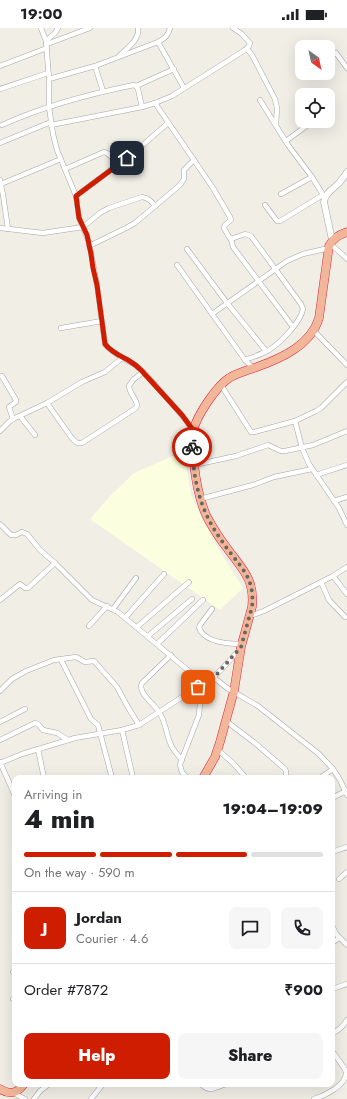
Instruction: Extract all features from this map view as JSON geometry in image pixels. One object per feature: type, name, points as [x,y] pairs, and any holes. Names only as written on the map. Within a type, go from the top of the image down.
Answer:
[{"type":"highway","points":[[205,775],[218,750],[226,721],[234,691],[252,600],[251,587],[246,573],[217,534],[200,499],[194,465],[192,443],[193,430],[205,406],[221,385],[230,377],[277,359],[290,352],[306,340],[314,331],[319,318],[330,244],[336,237],[347,232]]},
{"type":"highway","points":[[0,1089],[17,1095]]},
{"type":"street","points":[[40,28],[47,44],[49,107],[55,145],[76,196],[79,218],[87,235],[97,285],[105,344],[110,350],[134,364],[143,372],[179,411],[193,430]]},
{"type":"street","points":[[47,44],[58,28]]},
{"type":"street","points":[[0,66],[47,44],[90,28]]},
{"type":"street","points":[[118,57],[136,38],[139,32],[138,28]]},
{"type":"street","points":[[0,89],[95,66],[158,42],[168,35],[170,28]]},
{"type":"street","points":[[0,143],[51,124],[142,107],[172,96],[249,46],[250,43],[242,34],[233,28]]},
{"type":"street","points":[[158,42],[184,88]]},
{"type":"street","points":[[245,50],[248,50],[252,55],[274,98],[276,108],[276,125]]},
{"type":"street","points":[[336,53],[347,68]]},
{"type":"street","points":[[95,66],[103,91]]},
{"type":"street","points":[[2,125],[49,107],[103,91],[134,85],[136,86],[174,69]]},
{"type":"street","points":[[136,86],[142,107]]},
{"type":"street","points":[[260,100],[324,197],[330,244],[345,254],[347,259]]},
{"type":"street","points":[[155,103],[217,194],[230,217],[231,220],[225,225],[224,228],[231,239],[233,247],[293,327]]},
{"type":"street","points":[[76,196],[117,165],[168,122]]},
{"type":"street","points":[[286,141],[304,128]]},
{"type":"street","points":[[65,169],[104,152],[109,154],[117,165]]},
{"type":"street","points":[[8,229],[0,182],[61,159]]},
{"type":"street","points":[[89,246],[126,228],[155,206],[180,185],[184,179],[184,170],[194,160]]},
{"type":"street","points":[[265,205],[277,221],[280,221],[324,197],[347,172]]},
{"type":"street","points":[[281,194],[312,177]]},
{"type":"street","points":[[0,228],[43,233],[83,227],[105,210],[142,197],[149,199],[155,206]]},
{"type":"street","points":[[231,239],[245,234],[250,236],[301,304],[303,309],[301,317],[277,344],[266,351],[245,360]]},
{"type":"street","points":[[212,314],[294,257],[330,244]]},
{"type":"street","points":[[187,249],[227,303],[266,351]]},
{"type":"street","points":[[177,265],[245,360],[253,368]]},
{"type":"street","points":[[61,328],[102,321]]},
{"type":"street","points":[[314,331],[347,365]]},
{"type":"street","points":[[0,431],[13,419],[47,403],[82,382],[105,372],[122,358]]},
{"type":"street","points":[[47,403],[71,437],[78,444],[82,443],[136,408],[137,402],[128,386],[143,372]]},
{"type":"street","points":[[2,376],[16,400],[16,402],[9,407],[13,419]]},
{"type":"street","points":[[221,385],[251,432],[254,432],[295,421],[316,412],[347,382]]},
{"type":"street","points":[[20,416],[35,436]]},
{"type":"street","points":[[295,421],[302,448],[312,469],[339,508],[347,525]]},
{"type":"street","points":[[194,465],[236,456],[268,445],[281,451],[302,448],[347,432]]},
{"type":"street","points":[[316,475],[347,465]]},
{"type":"street","points":[[200,499],[253,485],[274,476],[312,469]]},
{"type":"street","points":[[334,501],[347,498]]},
{"type":"street","points":[[0,524],[12,535],[22,532],[26,534],[40,550],[92,600],[113,609],[137,627],[190,672],[208,680]]},
{"type":"street","points":[[0,600],[20,584],[22,584],[25,588],[28,588],[55,563]]},
{"type":"street","points":[[250,616],[333,576],[347,567]]},
{"type":"street","points":[[125,618],[164,574]]},
{"type":"street","points":[[333,576],[347,594]]},
{"type":"street","points":[[113,609],[136,578]]},
{"type":"street","points":[[137,627],[189,582]]},
{"type":"street","points":[[321,582],[329,600],[344,617]]},
{"type":"street","points":[[148,636],[192,599]]},
{"type":"street","points":[[157,644],[203,600]]},
{"type":"street","points":[[89,626],[107,606]]},
{"type":"street","points":[[212,609],[200,625],[200,632],[217,642],[242,646]]},
{"type":"street","points":[[12,789],[0,763],[22,754],[68,740],[122,730],[139,725],[213,677],[242,646]]},
{"type":"street","points":[[170,655],[140,686],[141,690],[159,712],[166,728],[171,746],[182,760]]},
{"type":"street","points":[[0,691],[12,679],[26,671],[54,660],[76,657],[85,662],[92,660],[96,662],[117,687],[139,725]]},
{"type":"street","points":[[61,660],[91,719],[98,725],[111,775]]},
{"type":"street","points":[[213,677],[227,688],[258,706],[319,754],[340,780],[346,793],[335,797]]},
{"type":"street","points":[[183,775],[180,764],[199,715],[200,703],[198,687]]},
{"type":"street","points":[[0,722],[25,709]]},
{"type":"street","points":[[226,721],[255,743],[285,769],[287,772],[286,775]]},
{"type":"street","points":[[0,740],[35,723],[38,724],[43,730],[57,733],[68,740]]},
{"type":"street","points":[[122,730],[132,775]]},
{"type":"street","points":[[38,749],[43,775]]},
{"type":"street","points":[[218,750],[233,763],[243,775]]},
{"type":"street","points":[[325,775],[333,770]]},
{"type":"street","points":[[335,851],[347,848]]},
{"type":"street","points":[[339,879],[347,872]]},
{"type":"street","points":[[335,932],[339,938],[347,945]]},
{"type":"street","points":[[335,941],[339,938]]},
{"type":"street","points":[[335,988],[347,984]]},
{"type":"street","points":[[335,1031],[347,1022]]},
{"type":"street","points":[[314,1099],[324,1096],[336,1089],[346,1078],[346,1072],[335,1056]]},
{"type":"street","points":[[34,1099],[45,1087]]},
{"type":"street","points":[[91,1099],[101,1087]]},
{"type":"street","points":[[205,1087],[210,1090],[216,1087]]},
{"type":"street","points":[[17,1095],[25,1099]]},
{"type":"shaded area","points":[[184,451],[191,495],[212,538],[243,588],[220,610],[90,519],[110,496],[134,473]]},
{"type":"way so far","points":[[192,447],[198,490],[203,508],[226,548],[246,573],[252,593],[252,607],[241,647],[218,673],[198,687]]},
{"type":"route","points":[[127,158],[76,196],[79,218],[87,235],[91,254],[105,344],[110,350],[122,358],[129,360],[141,370],[182,415],[193,430],[192,447]]}]
